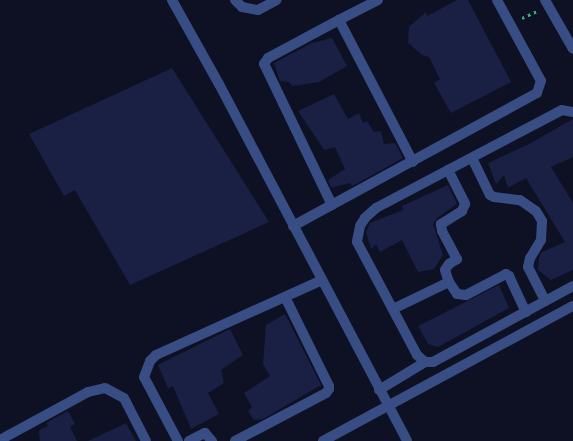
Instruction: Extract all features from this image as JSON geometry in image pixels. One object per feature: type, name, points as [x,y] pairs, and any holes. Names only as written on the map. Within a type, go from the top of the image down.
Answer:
[{"type":"street","points":[[172,0],[407,441]]},
{"type":"street","points":[[236,0],[242,7],[258,10],[277,0]]},
{"type":"street","points":[[332,205],[264,64],[268,58],[378,0]]},
{"type":"street","points":[[293,226],[537,93],[541,81],[498,0]]},
{"type":"street","points":[[545,0],[573,49]]},
{"type":"street","points":[[339,20],[413,162]]},
{"type":"street","points":[[425,362],[417,355],[357,242],[360,226],[365,218],[376,208],[562,110],[573,112]]},
{"type":"street","points":[[472,158],[490,194],[494,197],[520,200],[536,211],[542,221],[541,240],[530,258],[528,267],[545,301]]},
{"type":"street","points":[[448,170],[465,204],[462,211],[441,224],[442,231],[457,259],[449,264],[445,270],[449,282],[457,294],[466,295],[506,274],[509,276],[526,312]]},
{"type":"street","points":[[178,441],[144,377],[145,368],[150,361],[156,355],[322,280]]},
{"type":"street","points":[[393,309],[449,282]]},
{"type":"street","points":[[379,390],[425,362],[433,362],[573,286]]},
{"type":"street","points":[[235,441],[326,393],[329,389],[285,296]]},
{"type":"street","points":[[323,441],[573,306]]},
{"type":"street","points":[[0,440],[88,392],[105,388],[124,398],[146,441]]},
{"type":"street","points":[[189,441],[205,433],[212,441]]},
{"type":"building","points":[[457,0],[468,0],[511,82],[451,113],[434,83],[440,79],[429,57],[422,55],[408,43],[409,27],[426,12],[427,16]]},
{"type":"building","points":[[332,38],[347,66],[319,82],[292,86],[289,82],[280,81],[274,63],[312,43]]},
{"type":"building","points":[[172,68],[269,222],[130,285],[75,190],[64,196],[29,134]]},
{"type":"building","points":[[334,94],[348,119],[359,113],[363,123],[367,121],[374,132],[381,131],[384,144],[395,143],[403,158],[352,186],[350,183],[331,188],[328,180],[345,169],[335,147],[324,150],[298,111]]},
{"type":"building","points":[[573,119],[573,157],[551,167],[573,203],[573,270],[551,280],[538,270],[539,256],[542,252],[565,242],[526,178],[508,188],[504,175],[496,184],[488,163],[529,144]]},
{"type":"building","points":[[448,185],[457,204],[437,218],[433,224],[443,255],[434,269],[418,272],[402,240],[380,252],[376,244],[371,249],[366,232],[370,223],[403,210],[402,206]]},
{"type":"building","points":[[499,285],[509,308],[438,347],[428,344],[418,326]]},
{"type":"building","points":[[285,314],[321,385],[263,419],[254,420],[248,411],[252,407],[244,393],[270,376],[263,364],[266,325]]},
{"type":"building","points":[[230,329],[243,355],[221,370],[224,383],[208,393],[219,414],[191,429],[173,386],[168,388],[158,365]]},
{"type":"building","points":[[68,411],[75,424],[70,427],[77,441],[40,441],[39,430],[48,426],[46,423]]},
{"type":"building","points":[[126,423],[136,441],[88,441]]}]
